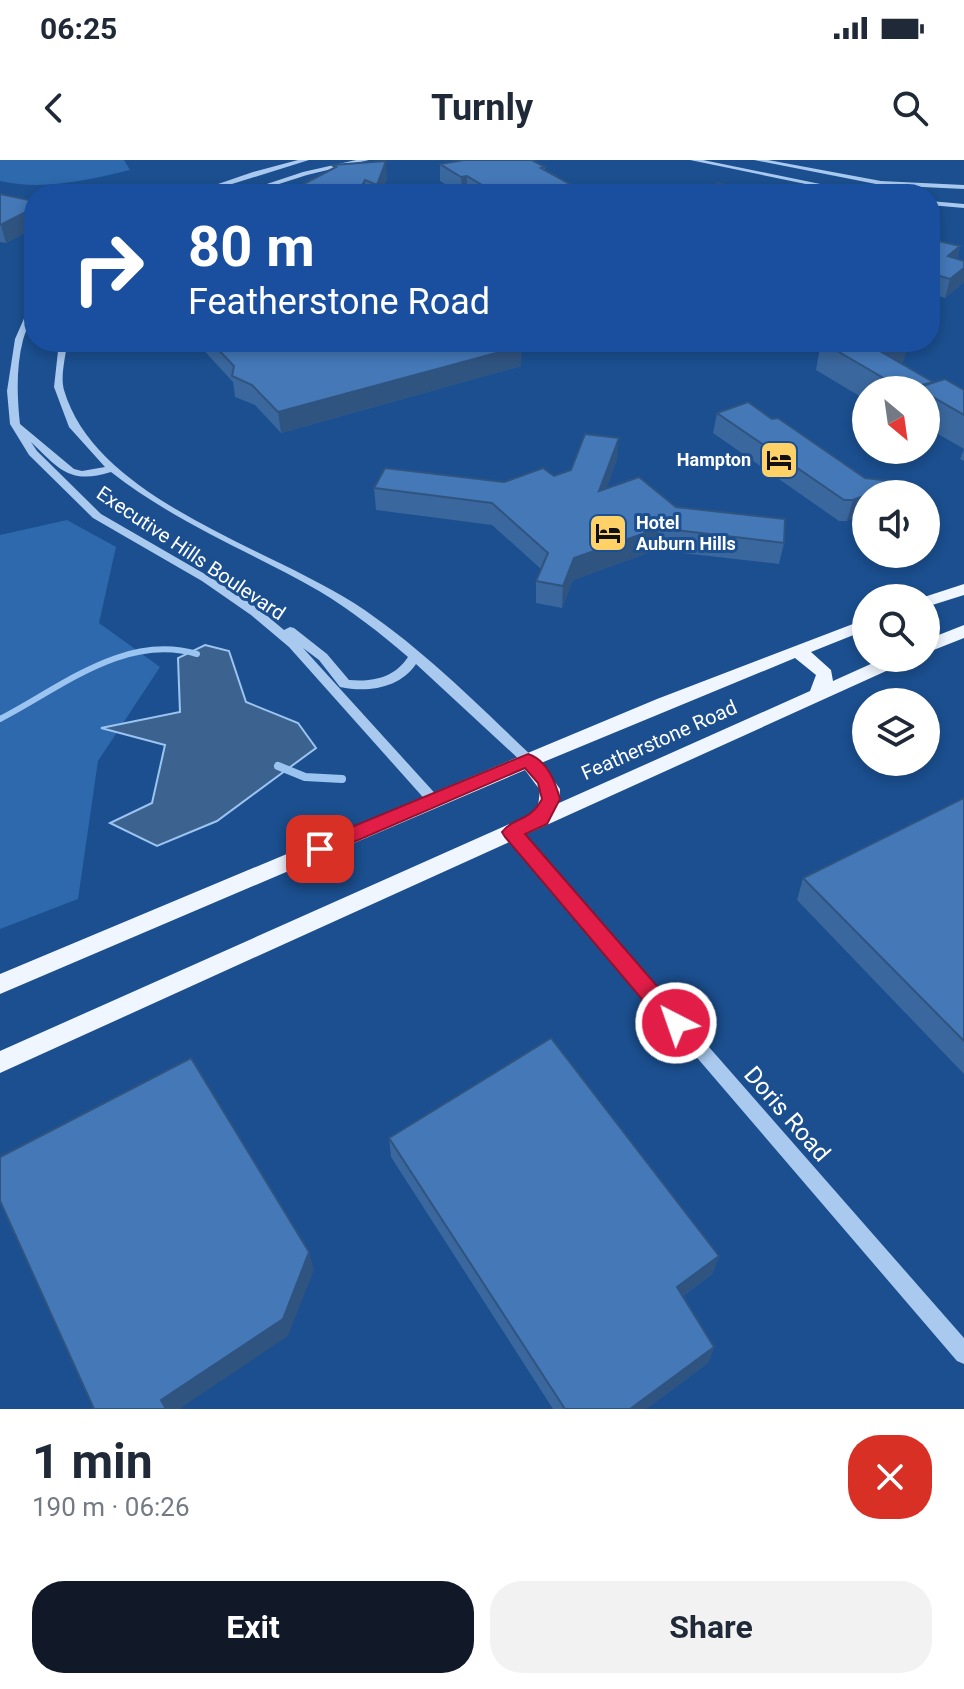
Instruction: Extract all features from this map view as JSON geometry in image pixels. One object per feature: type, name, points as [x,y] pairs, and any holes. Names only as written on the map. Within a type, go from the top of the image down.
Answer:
[{"type":"main road","points":[[940,597],[964,589]]},
{"type":"main road","name":"Featherstone Road","points":[[0,984],[528,760],[852,629]]},
{"type":"main road","points":[[940,641],[964,631]]},
{"type":"main road","points":[[795,651],[812,660],[825,674],[823,687],[817,695]]},
{"type":"main road","name":"Featherstone Road","points":[[0,1062],[869,672]]},
{"type":"main road","points":[[528,760],[550,789],[548,809],[540,819]]},
{"type":"street","points":[[223,184],[306,160]]},
{"type":"street","points":[[275,184],[355,160]]},
{"type":"street","points":[[335,166],[366,160]]},
{"type":"street","points":[[693,160],[825,184]]},
{"type":"street","points":[[757,160],[898,184]]},
{"type":"street","points":[[777,175],[819,184]]},
{"type":"street","points":[[852,184],[862,180]]},
{"type":"street","points":[[940,188],[964,187]]},
{"type":"street","points":[[940,204],[964,206]]},
{"type":"street","points":[[24,327],[14,360],[12,391],[15,424],[37,438],[58,466],[73,475],[94,476],[114,468]]},
{"type":"street","name":"Executive Hills Boulevard","points":[[60,352],[64,410],[81,437],[139,492],[323,589],[415,656],[528,760]]},
{"type":"street","name":"Executive Hills Boulevard","points":[[15,424],[33,453],[97,516],[206,579],[255,612],[293,644],[434,800]]},
{"type":"street","points":[[255,612],[292,632],[323,657],[345,684],[369,687],[395,679],[409,667],[415,656]]},
{"type":"street","name":"Doris Road","points":[[512,832],[964,1354]]},
{"type":"shaded area","points":[[0,160],[124,160],[130,170],[65,183],[24,184],[0,181]]},
{"type":"shaded area","points":[[67,520],[116,547],[99,623],[160,667],[98,761],[78,899],[0,929],[0,535]]},
{"type":"shaded area","points":[[205,645],[229,651],[246,702],[298,723],[316,748],[217,821],[157,846],[110,823],[152,803],[165,745],[101,728],[180,712],[178,658]]},
{"type":"building","points":[[464,160],[532,160],[570,184],[480,184],[440,164]]},
{"type":"building","points":[[386,161],[377,184],[365,180],[363,184],[304,184],[336,167],[332,165]]},
{"type":"building","points":[[0,194],[24,199],[24,213],[0,225]]},
{"type":"building","points":[[940,241],[960,246],[948,256],[964,261],[964,268],[950,279],[940,276]]},
{"type":"building","points":[[221,352],[500,352],[278,412],[252,385],[232,376],[234,366]]},
{"type":"building","points":[[839,352],[882,352],[923,376],[880,376]]},
{"type":"building","points":[[945,379],[964,390],[964,415],[940,401],[940,381]]},
{"type":"building","points":[[748,402],[772,419],[778,418],[865,478],[882,480],[852,480],[852,500],[844,500],[717,413]]},
{"type":"building","points":[[585,434],[619,438],[599,491],[639,477],[676,507],[785,519],[784,543],[659,528],[574,558],[563,586],[536,581],[548,553],[492,503],[374,488],[385,468],[504,482],[543,468],[554,476],[571,470]]},
{"type":"building","points":[[964,798],[964,1041],[803,878]]},
{"type":"building","points":[[551,1038],[719,1256],[677,1287],[714,1347],[630,1409],[565,1409],[389,1138]]},
{"type":"building","points":[[191,1058],[309,1252],[283,1319],[161,1400],[166,1409],[94,1409],[0,1201],[0,1157]]},
{"type":"waterway","points":[[0,719],[71,679],[119,657],[170,649],[197,654]]},
{"type":"waterway","points":[[278,766],[305,777],[342,779]]},
{"type":"place","name":"Hampton","points":[[779,460]]},
{"type":"place","name":"Hotel Auburn Hills","points":[[608,533]]},
{"type":"route","points":[[320,849],[528,760],[546,781],[551,799],[540,819],[512,832],[676,1023]]}]
